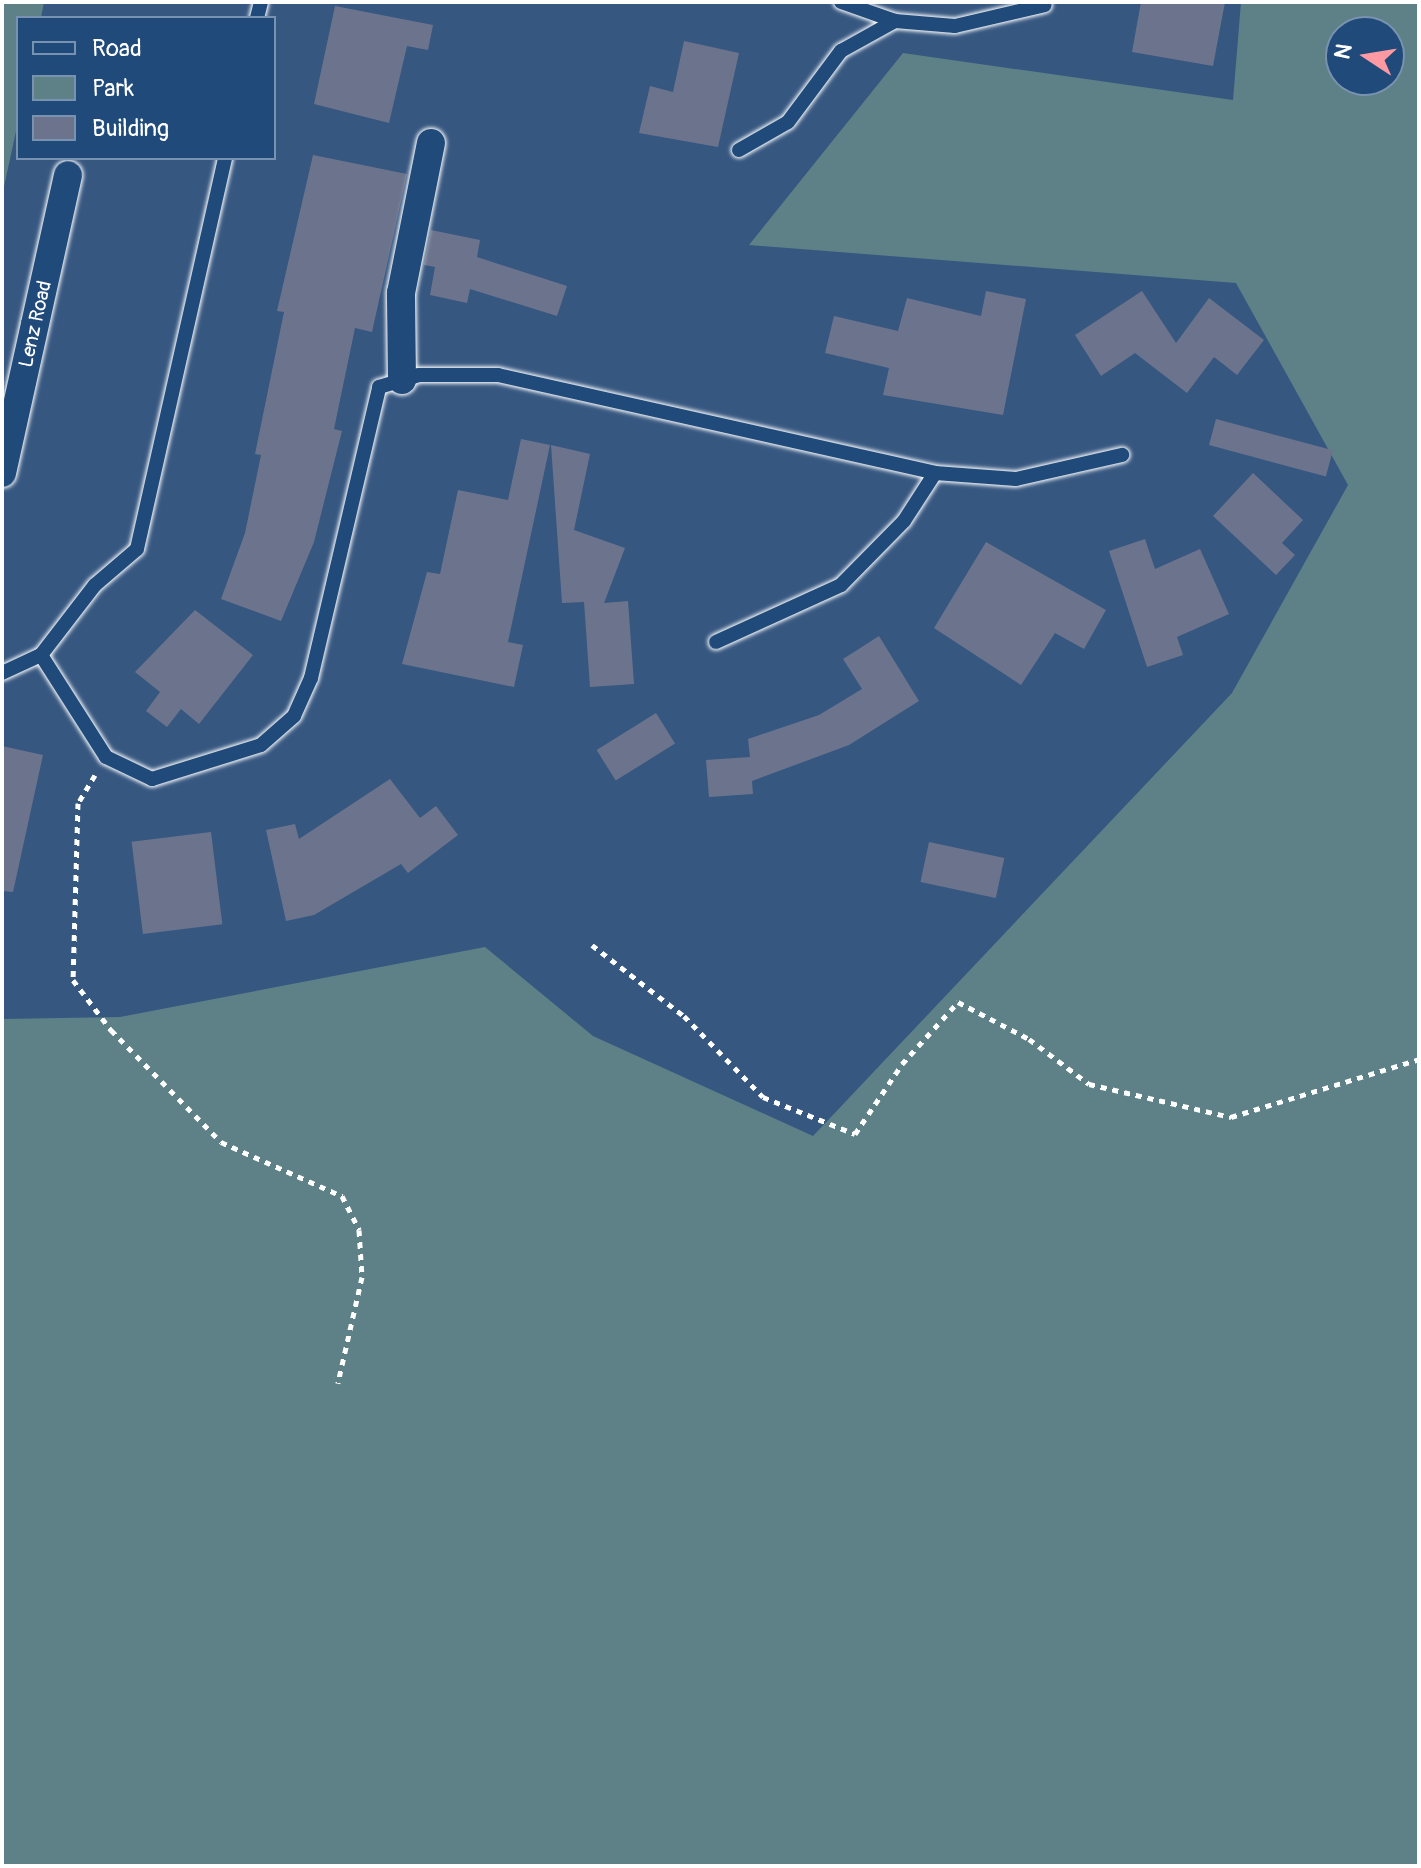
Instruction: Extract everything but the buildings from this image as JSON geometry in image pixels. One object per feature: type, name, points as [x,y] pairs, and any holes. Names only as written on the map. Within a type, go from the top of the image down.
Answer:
[{"type":"street","points":[[402,380],[401,293],[431,143]]},
{"type":"street","name":"Lenz Road","points":[[2,473],[68,175]]},
{"type":"lane","points":[[841,2],[895,21],[955,26],[1045,5]]},
{"type":"lane","points":[[739,150],[788,122],[841,51],[895,21]]},
{"type":"lane","points":[[2,673],[41,655],[95,585],[137,549],[225,160]]},
{"type":"lane","points":[[41,655],[106,757],[152,779],[261,745],[294,716],[311,678],[379,387],[402,380],[498,375],[935,473],[1016,479],[1122,455]]},
{"type":"lane","points":[[716,642],[841,585],[904,521],[935,473]]},
{"type":"path","points":[[106,757],[78,803],[73,980],[111,1030],[221,1142],[342,1196],[359,1230],[362,1277],[338,1383]]},
{"type":"path","points":[[592,945],[684,1016],[763,1097],[855,1134],[902,1064],[958,1002],[1029,1039],[1089,1084],[1231,1117],[1419,1059]]},
{"type":"green space","points":[[2,2],[44,2],[41,16],[16,16],[16,131],[2,196]]},
{"type":"green space","points":[[1241,2],[1419,2],[1419,1866],[2,1866],[2,1019],[120,1017],[485,947],[593,1036],[813,1136],[1232,693],[1348,485],[1236,283],[749,245],[903,53],[1233,100]]}]
